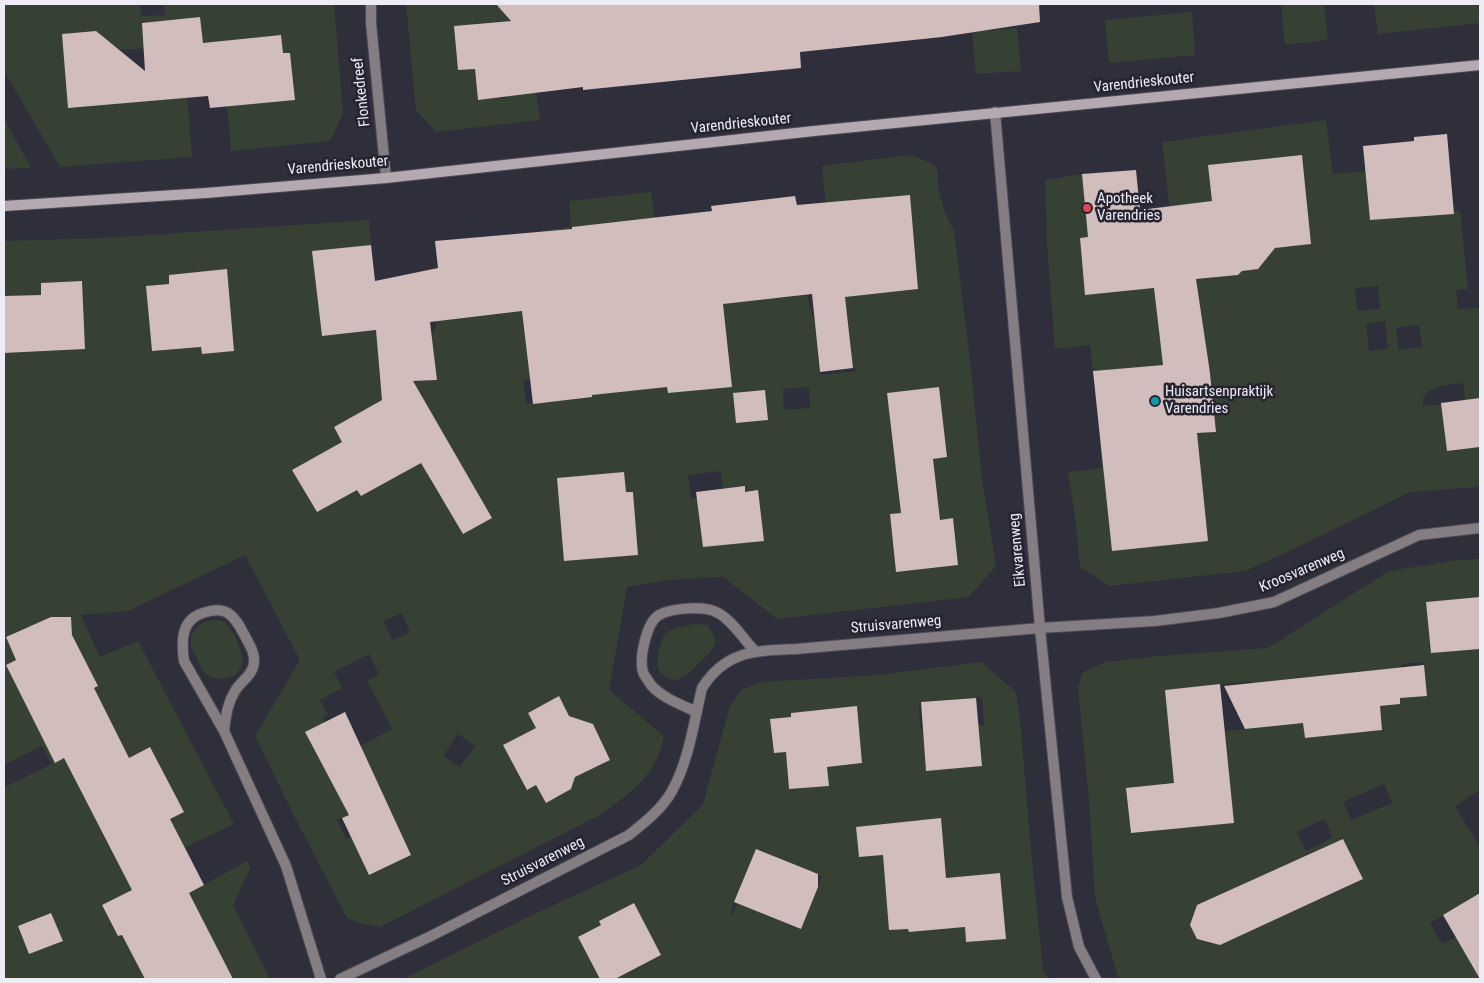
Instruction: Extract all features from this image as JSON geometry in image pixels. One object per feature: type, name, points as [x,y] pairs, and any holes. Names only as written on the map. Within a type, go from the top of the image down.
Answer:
[{"type":"street","name":"Flonkedreef","points":[[371,4],[371,23],[386,178]]},
{"type":"street","name":"Varendrieskouter","points":[[4,206],[206,193],[386,178],[995,112],[1480,65]]},
{"type":"street","name":"Eikvarenweg","points":[[995,112],[1040,628],[1067,897],[1079,947],[1096,979]]},
{"type":"street","name":"Kroosvarenweg","points":[[1040,628],[1155,621],[1218,613],[1274,602],[1418,535],[1480,528]]},
{"type":"street","points":[[696,712],[665,696],[652,686],[643,672],[642,659],[645,639],[651,624],[659,615],[676,610],[705,608],[718,613],[731,624],[755,651]]},
{"type":"street","points":[[224,731],[227,706],[236,689],[251,672],[254,663],[253,652],[236,621],[228,613],[218,610],[199,613],[188,621],[183,634],[182,649],[184,661],[224,731],[286,866],[321,979]]},
{"type":"street","name":"Struisvarenweg","points":[[340,979],[431,936],[630,836],[654,814],[671,792],[682,768],[702,688],[709,676],[738,656],[755,651],[1040,628]]},
{"type":"green space","points":[[4,4],[140,4],[141,16],[165,15],[164,4],[334,4],[343,114],[330,141],[231,151],[227,106],[295,100],[290,53],[283,53],[281,35],[246,39],[247,54],[204,58],[200,17],[181,19],[192,157],[60,167],[4,71]],"holes":[[[96,31],[103,51],[150,48],[155,100],[64,40],[69,33]]]},
{"type":"green space","points":[[406,4],[496,4],[503,11],[512,4],[518,4],[523,19],[454,26],[458,70],[475,69],[478,99],[500,97],[501,99],[506,99],[506,96],[536,91],[540,120],[436,132],[416,110]]},
{"type":"green space","points":[[1281,4],[1324,4],[1328,40],[1285,45]]},
{"type":"green space","points":[[1374,4],[1479,4],[1480,23],[1378,34]]},
{"type":"green space","points":[[1192,12],[1195,55],[1109,63],[1105,20]]},
{"type":"green space","points":[[985,18],[986,31],[1017,28],[1021,71],[976,74],[972,33],[977,32],[975,19]]},
{"type":"green space","points":[[4,118],[31,168],[4,169]]},
{"type":"green space","points":[[1326,120],[1333,174],[1365,171],[1370,220],[1412,217],[1413,215],[1460,210],[1468,289],[1456,290],[1458,309],[1480,308],[1480,398],[1465,400],[1463,383],[1450,384],[1430,390],[1423,399],[1423,406],[1442,404],[1447,451],[1480,447],[1480,487],[1410,492],[1245,571],[1110,586],[1080,567],[1068,472],[1102,468],[1100,442],[1216,432],[1210,370],[1195,371],[1194,362],[1093,371],[1090,345],[1055,349],[1047,245],[1045,180],[1082,174],[1087,227],[1094,236],[1080,238],[1085,295],[1154,288],[1158,337],[1184,334],[1162,142]],"holes":[[[1302,155],[1311,244],[1289,247],[1280,242],[1238,275],[1189,280],[1197,203],[1212,201]],[[1378,286],[1380,309],[1357,311],[1355,288]],[[1385,321],[1388,349],[1369,351],[1366,324]],[[1419,325],[1422,347],[1399,350],[1396,328]]]},
{"type":"green space","points":[[910,155],[929,162],[936,167],[938,186],[944,210],[954,231],[982,480],[996,566],[969,597],[777,619],[723,577],[667,580],[627,587],[609,690],[664,736],[659,754],[648,774],[626,796],[600,815],[380,927],[347,918],[255,736],[300,660],[245,555],[128,611],[81,615],[100,657],[138,641],[234,824],[184,848],[191,860],[102,906],[118,936],[122,935],[140,969],[189,893],[247,861],[250,869],[233,905],[270,979],[234,979],[233,977],[229,979],[4,979],[4,785],[5,787],[52,764],[42,746],[4,765],[4,353],[85,349],[82,282],[41,283],[41,295],[4,296],[4,241],[104,238],[369,220],[371,245],[313,252],[322,336],[380,330],[377,343],[380,384],[437,380],[432,337],[437,321],[548,308],[541,231],[571,227],[569,201],[651,192],[655,218],[572,227],[581,315],[662,338],[668,393],[702,389],[702,364],[729,360],[720,286],[764,281],[766,299],[807,295],[815,325],[820,375],[859,371],[853,368],[848,322],[837,323],[822,166]],"holes":[[[910,195],[918,289],[864,295],[855,200]],[[226,270],[234,351],[202,354],[201,347],[152,351],[146,286],[169,284],[169,275]],[[530,380],[555,401],[526,404],[523,381]],[[809,387],[810,408],[784,410],[783,389]],[[939,387],[947,457],[895,463],[887,393]],[[398,391],[491,517],[463,534],[452,514],[445,494],[440,497],[429,479],[434,477],[420,451],[415,466],[394,478],[392,475],[382,484],[361,496],[353,482],[341,498],[317,512],[293,470],[342,442],[334,427]],[[765,393],[768,420],[736,423],[733,395]],[[721,471],[723,489],[745,487],[745,492],[764,541],[703,547],[697,498],[691,499],[688,475]],[[557,478],[633,492],[638,555],[565,561]],[[939,509],[940,520],[953,518],[958,565],[896,572],[890,514]],[[402,613],[410,633],[392,640],[384,621]],[[27,627],[36,647],[14,656],[6,637]],[[48,643],[87,665],[98,686],[94,688],[47,746],[6,665]],[[369,654],[379,674],[367,681],[392,729],[323,766],[305,733],[325,722],[323,718],[328,715],[320,700],[342,688],[334,672]],[[559,697],[569,716],[593,724],[610,760],[575,777],[571,789],[546,803],[536,785],[536,728],[528,713]],[[458,734],[475,746],[460,767],[443,756]],[[150,747],[183,812],[111,849],[77,784]],[[385,798],[411,855],[369,875],[351,837],[346,839],[337,820]],[[51,913],[62,941],[29,954],[18,926]]]},
{"type":"green space","points":[[1480,559],[1480,597],[1426,602],[1429,629],[1440,652],[1480,649],[1480,790],[1455,806],[1480,847],[1480,919],[1476,921],[1464,903],[1430,923],[1442,944],[1456,937],[1466,953],[1480,944],[1480,979],[1120,979],[1095,898],[1089,800],[1078,688],[1082,673],[1105,662],[1268,648],[1389,571],[1457,560]],"holes":[[[1423,662],[1427,695],[1405,698],[1401,664]],[[1376,670],[1382,730],[1305,738],[1299,678]],[[1397,670],[1400,704],[1383,706]],[[1251,681],[1256,728],[1170,736],[1165,690]],[[1384,784],[1392,803],[1351,820],[1343,802]],[[1127,788],[1233,823],[1131,833]],[[1324,819],[1333,837],[1306,851],[1297,832]],[[1343,840],[1362,880],[1224,943],[1221,939],[1210,943],[1197,939],[1191,925]]]},
{"type":"green space","points":[[210,620],[222,621],[226,624],[234,634],[240,647],[242,665],[236,674],[228,678],[220,679],[207,675],[192,649],[192,634],[201,624]]},
{"type":"green space","points":[[695,624],[707,625],[715,638],[714,646],[684,677],[674,680],[668,678],[657,667],[660,647],[665,635],[676,628]]},
{"type":"green space","points":[[981,662],[1016,692],[1043,970],[1049,979],[615,979],[661,955],[634,903],[600,920],[601,925],[578,937],[600,979],[403,979],[532,915],[641,865],[703,804],[730,706],[741,690],[762,682],[878,675]],"holes":[[[982,697],[984,725],[978,725],[982,766],[926,771],[923,729],[920,729],[919,702]],[[857,707],[862,763],[827,767],[828,786],[789,789],[787,769],[797,768],[795,751],[774,753],[770,719],[791,717],[791,713]],[[856,827],[886,855],[859,857]],[[756,849],[822,876],[800,929],[737,903],[733,914],[730,913]],[[1000,873],[1006,938],[966,942],[965,927],[909,932],[904,882]]]},
{"type":"building","points":[[496,4],[1039,4],[1040,22],[942,37],[800,52],[801,68],[583,90],[583,87],[478,100],[475,69],[458,70],[454,26],[511,21]]},
{"type":"building","points":[[200,17],[203,43],[281,35],[283,53],[290,53],[295,100],[210,108],[208,96],[68,108],[62,34],[96,31],[145,71],[142,23]]},
{"type":"building","points":[[1447,134],[1454,214],[1370,220],[1363,146],[1414,141],[1414,137]]},
{"type":"building","points":[[1302,155],[1311,244],[1275,248],[1258,269],[1242,271],[1238,275],[1196,279],[1210,373],[1216,432],[1197,433],[1208,541],[1112,551],[1093,371],[1163,365],[1154,288],[1085,295],[1080,238],[1088,237],[1082,174],[1136,170],[1140,210],[1212,201],[1208,165]]},
{"type":"building","points":[[910,195],[918,289],[845,297],[853,368],[820,372],[812,294],[723,304],[732,387],[668,393],[667,387],[592,395],[592,397],[533,404],[522,311],[430,322],[437,380],[413,381],[492,518],[463,534],[421,463],[361,496],[357,490],[317,512],[292,470],[342,442],[334,427],[382,400],[376,330],[322,336],[312,251],[371,245],[375,281],[438,268],[435,241],[572,229],[572,227],[712,211],[711,206],[795,196],[797,205]]},
{"type":"building","points":[[227,269],[234,351],[202,354],[201,347],[152,351],[146,286],[169,284],[169,275]]},
{"type":"building","points":[[82,281],[85,349],[4,353],[4,296],[41,295],[41,283]]},
{"type":"building","points":[[939,387],[947,457],[933,459],[940,520],[953,518],[958,565],[896,572],[890,514],[901,513],[887,393]]},
{"type":"building","points":[[765,390],[768,420],[736,423],[733,393]]},
{"type":"building","points":[[1480,398],[1480,447],[1447,451],[1441,403]]},
{"type":"building","points":[[624,472],[626,492],[633,492],[638,555],[564,561],[557,478]]},
{"type":"building","points":[[745,486],[745,492],[758,490],[764,541],[703,547],[696,492]]},
{"type":"building","points":[[1480,597],[1480,649],[1431,653],[1426,602]]},
{"type":"building","points":[[51,617],[71,617],[72,635],[98,686],[94,688],[129,758],[150,747],[184,812],[170,819],[204,885],[189,893],[233,979],[145,979],[122,935],[118,936],[102,905],[132,890],[64,758],[55,763],[6,665],[16,660],[6,637]]},
{"type":"building","points":[[1424,665],[1427,696],[1400,698],[1400,704],[1380,706],[1382,730],[1305,738],[1303,723],[1245,729],[1224,686]]},
{"type":"building","points":[[1220,684],[1234,823],[1131,833],[1126,788],[1174,783],[1165,690]]},
{"type":"building","points":[[559,696],[569,716],[593,724],[610,760],[575,777],[571,789],[546,803],[536,785],[527,790],[503,745],[536,728],[528,713]]},
{"type":"building","points":[[976,698],[982,766],[926,771],[921,702]]},
{"type":"building","points":[[857,706],[862,763],[827,767],[829,786],[789,789],[786,752],[774,753],[770,719],[791,717],[791,713]]},
{"type":"building","points":[[345,712],[411,855],[369,875],[342,818],[349,815],[305,732]]},
{"type":"building","points":[[941,818],[946,878],[1000,873],[1006,939],[966,942],[965,927],[909,932],[908,929],[889,930],[883,855],[859,857],[856,827]]},
{"type":"building","points":[[1343,839],[1363,879],[1220,945],[1197,939],[1190,925],[1197,905]]},
{"type":"building","points":[[756,849],[818,874],[818,887],[801,929],[734,902]]},
{"type":"building","points":[[1480,893],[1480,979],[1443,915]]},
{"type":"building","points":[[634,903],[661,955],[615,979],[600,979],[578,937],[601,925],[599,921]]},
{"type":"building","points":[[51,913],[63,941],[29,954],[18,926]]},
{"type":"place","name":"Apotheek Varendries","points":[[1087,208]]},
{"type":"place","name":"Huisartsenpraktijk Varendries","points":[[1155,401]]}]
